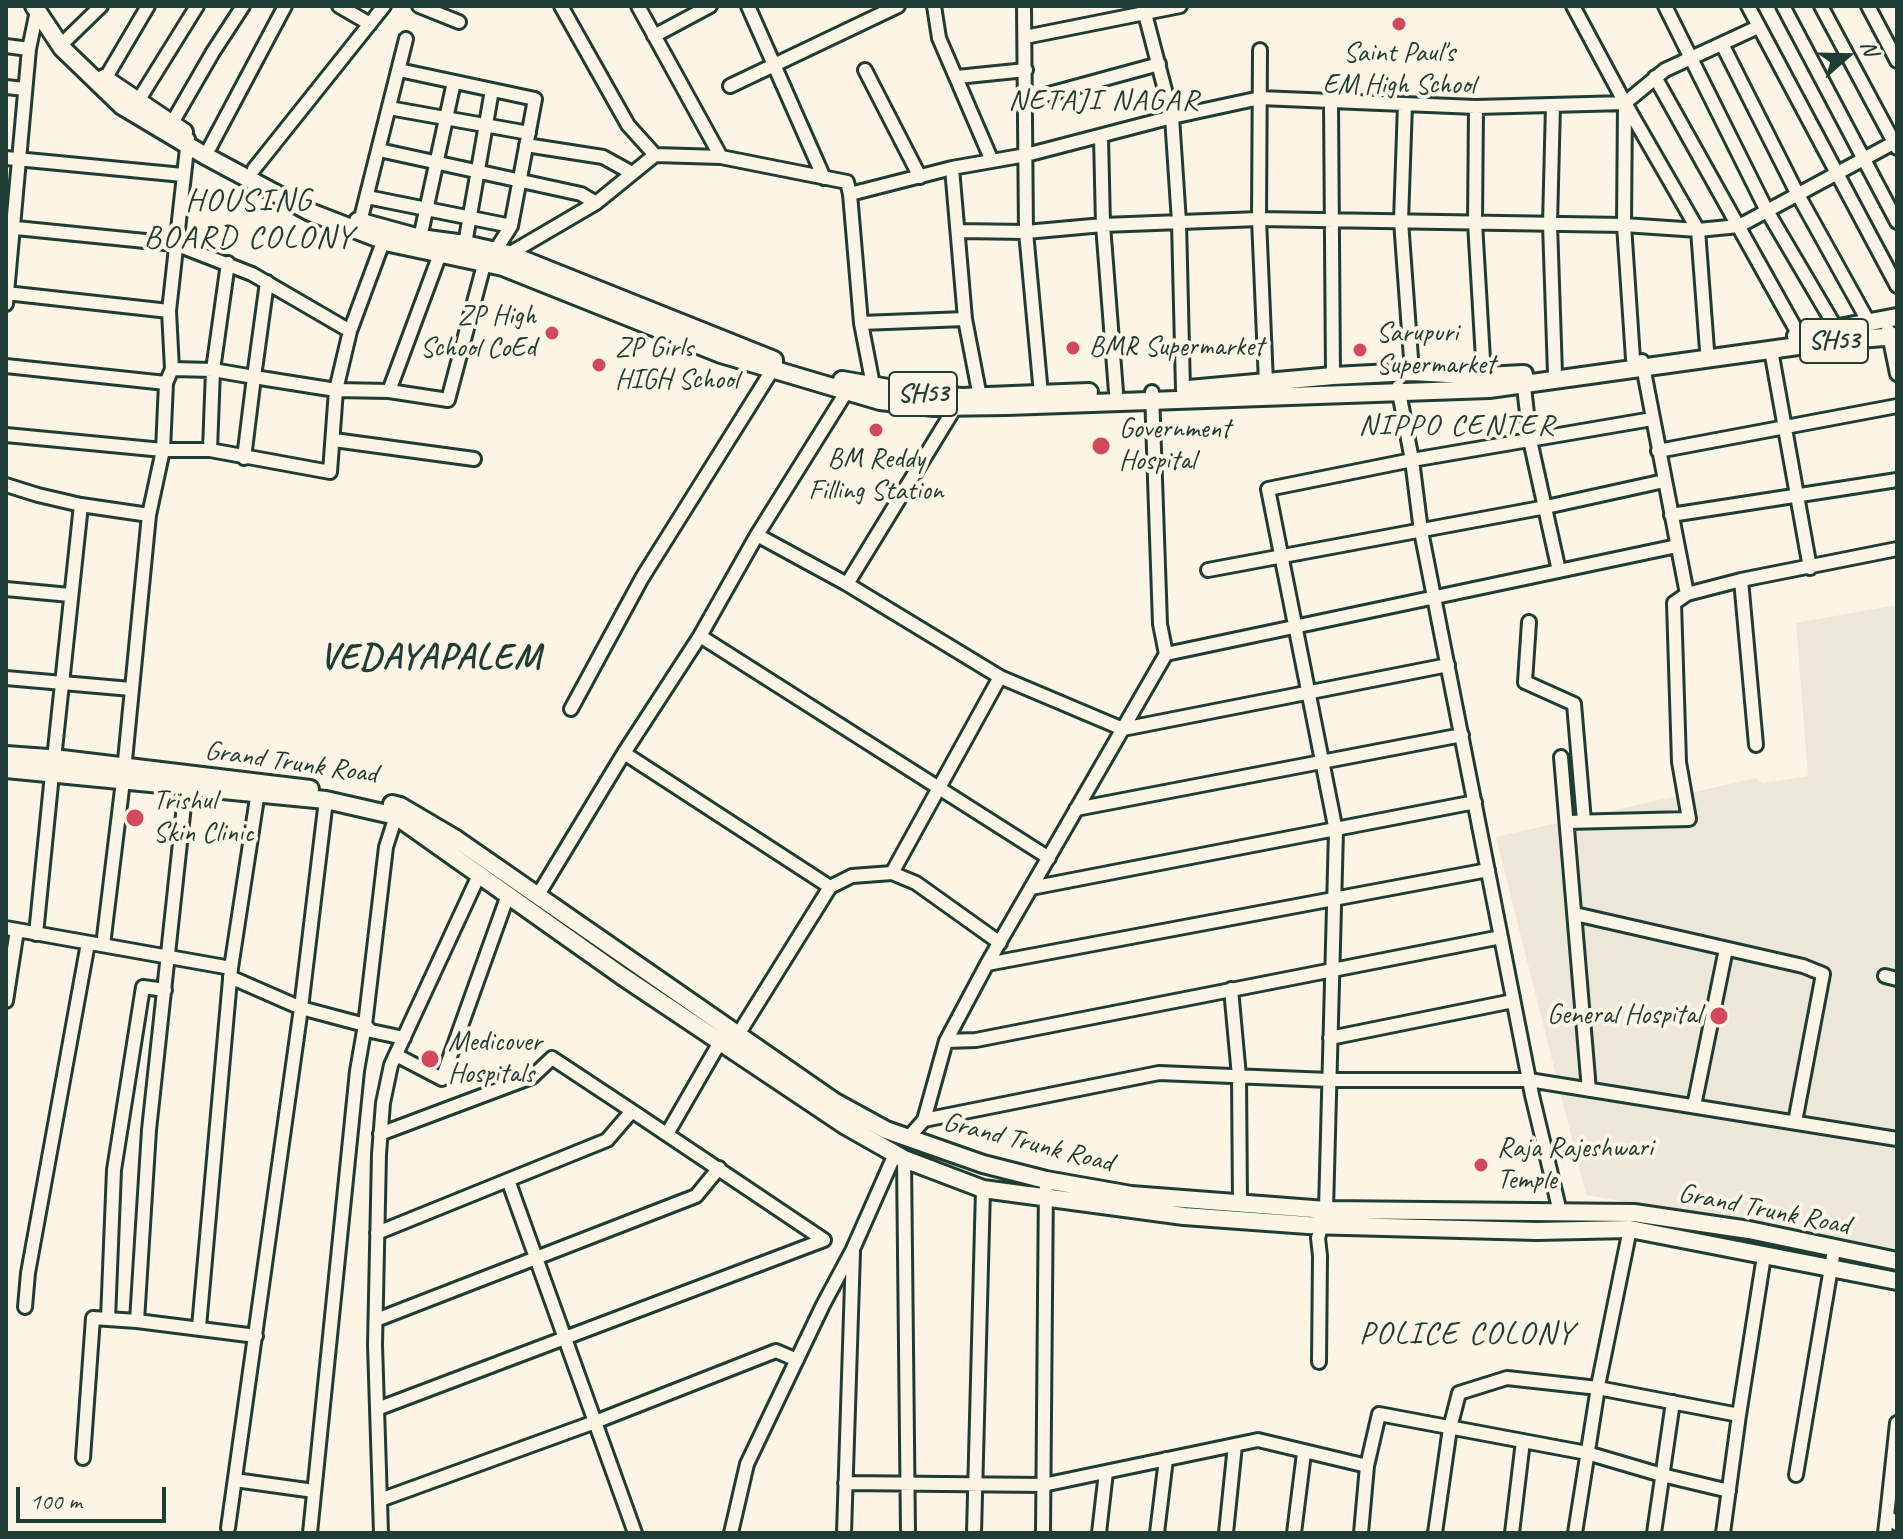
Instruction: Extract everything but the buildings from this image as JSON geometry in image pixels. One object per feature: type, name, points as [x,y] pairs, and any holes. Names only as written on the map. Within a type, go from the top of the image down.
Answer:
[{"type":"main road","name":"SH53","points":[[39,7],[105,79],[172,123],[187,140],[210,147],[254,169],[320,207],[386,235],[420,238],[442,248],[465,244],[494,254],[775,365]]},
{"type":"main road","name":"SH53","points":[[39,7],[62,48],[122,106],[310,212],[442,248],[494,254],[503,267],[721,354],[775,365],[850,387],[880,401],[958,402],[1489,389],[1523,379],[1639,361],[1893,336]]},
{"type":"main road","name":"SH53","points":[[850,387],[873,385],[958,402],[980,397],[1116,392],[1152,397],[1183,390],[1333,376],[1404,373],[1523,379],[1884,319]]},
{"type":"main road","points":[[6,755],[53,766],[123,773],[186,787],[259,789],[396,816],[716,1039],[743,1044]]},
{"type":"main road","points":[[6,769],[53,766]]},
{"type":"main road","name":"Grand Trunk Road","points":[[123,773],[259,789],[345,793],[400,806],[456,839],[538,895],[720,1021],[743,1044],[835,1102],[883,1137],[909,1137],[944,1152],[1046,1180],[1131,1195],[1240,1204],[1323,1218],[1634,1213],[1749,1230],[1897,1261]]},
{"type":"main road","points":[[716,1039],[720,1021]]},
{"type":"main road","points":[[883,1137],[900,1156],[983,1189],[1045,1198],[1184,1216],[1323,1218],[1537,1231],[1630,1229],[1897,1281]]},
{"type":"main road","points":[[937,1171],[944,1152]]},
{"type":"street","points":[[66,40],[101,6]]},
{"type":"street","points":[[105,79],[148,6]]},
{"type":"street","points":[[138,101],[197,6]]},
{"type":"street","points":[[172,123],[243,6]]},
{"type":"street","points":[[210,147],[285,6]]},
{"type":"street","points":[[339,6],[370,24]]},
{"type":"street","points":[[254,169],[384,6]]},
{"type":"street","points":[[419,6],[459,22]]},
{"type":"street","points":[[561,6],[628,125],[655,155]]},
{"type":"street","points":[[638,6],[721,157]]},
{"type":"street","points":[[654,36],[710,6]]},
{"type":"street","points":[[748,6],[824,178]]},
{"type":"street","points":[[730,86],[898,6]]},
{"type":"street","points":[[934,6],[939,38],[992,161]]},
{"type":"street","points":[[1024,6],[1026,232],[1041,394]]},
{"type":"street","points":[[1025,37],[1143,10],[1180,6]]},
{"type":"street","points":[[1573,6],[1698,230],[1707,350]]},
{"type":"street","points":[[1665,6],[1766,209],[1836,328]]},
{"type":"street","points":[[1748,6],[1897,286]]},
{"type":"street","points":[[958,231],[1026,232],[1103,225],[1259,219],[1624,225],[1698,230],[1739,226],[1766,209],[1896,144],[1821,6]]},
{"type":"street","points":[[1868,6],[1897,61]]},
{"type":"street","points":[[6,304],[12,158],[29,49],[39,7]]},
{"type":"street","points":[[1788,8],[1897,222]]},
{"type":"street","points":[[1143,10],[1172,117],[1179,222],[1183,390]]},
{"type":"street","points":[[850,194],[1260,98],[1476,107],[1625,103],[1655,77],[1758,27]]},
{"type":"street","points":[[360,222],[406,39]]},
{"type":"street","points":[[1722,44],[1797,193],[1884,319],[1893,336],[1897,374]]},
{"type":"street","points":[[6,46],[29,49]]},
{"type":"street","points":[[1260,50],[1259,219],[1266,383]]},
{"type":"street","points":[[1027,100],[1159,64]]},
{"type":"street","points":[[172,369],[213,370],[336,390],[389,391],[448,400],[494,254],[511,226],[535,99],[399,70]]},
{"type":"street","points":[[865,70],[920,177]]},
{"type":"street","points":[[957,77],[1026,70]]},
{"type":"street","points":[[1655,77],[1799,335]]},
{"type":"street","points":[[420,238],[454,82]]},
{"type":"street","points":[[6,87],[25,89]]},
{"type":"street","points":[[465,244],[492,90]]},
{"type":"street","points":[[1331,102],[1333,376]]},
{"type":"street","points":[[1625,103],[1624,225],[1639,361],[1687,594]]},
{"type":"street","points":[[1405,104],[1401,221],[1404,373],[1399,392],[1421,531],[1513,1001],[1560,1212]]},
{"type":"street","points":[[1553,105],[1550,224],[1555,374]]},
{"type":"street","points":[[1476,107],[1475,223],[1484,376]]},
{"type":"street","points":[[389,108],[486,125],[527,139],[603,157],[632,173]]},
{"type":"street","points":[[1101,137],[1103,225],[1116,392]]},
{"type":"street","points":[[103,945],[149,515],[163,450],[166,383],[172,369],[169,311],[187,140]]},
{"type":"street","points":[[379,150],[581,194],[596,203]]},
{"type":"street","points":[[494,254],[596,203],[655,155],[721,157],[847,182],[861,323],[873,385]]},
{"type":"street","points":[[12,158],[183,175]]},
{"type":"street","points":[[952,168],[965,319],[980,397]]},
{"type":"street","points":[[367,197],[511,226]]},
{"type":"street","points":[[9,228],[175,244],[228,263],[267,282],[350,331]]},
{"type":"street","points":[[6,435],[163,450],[210,450],[330,472],[336,390],[350,331],[386,235]]},
{"type":"street","points":[[389,391],[442,248]]},
{"type":"street","points":[[210,450],[213,370],[228,263]]},
{"type":"street","points":[[244,458],[267,282]]},
{"type":"street","points":[[6,293],[169,311]]},
{"type":"street","points":[[861,323],[965,319]]},
{"type":"street","points":[[1771,350],[1810,568]]},
{"type":"street","points":[[571,709],[642,578],[775,365]]},
{"type":"street","points":[[6,366],[166,383]]},
{"type":"street","points":[[1523,379],[1530,440],[1559,571]]},
{"type":"street","points":[[538,895],[700,636],[757,535],[850,387]]},
{"type":"street","points":[[909,1137],[924,1120],[946,1041],[987,964],[1166,654],[1160,624],[1152,397]]},
{"type":"street","points":[[847,584],[958,402]]},
{"type":"street","points":[[1658,451],[1897,406]]},
{"type":"street","points":[[1319,1362],[1318,1238],[1323,1218],[1336,831],[1268,489],[1412,460],[1652,419]]},
{"type":"street","points":[[334,440],[474,459]]},
{"type":"street","points":[[1671,515],[1897,480]]},
{"type":"street","points":[[1208,570],[1546,507],[1664,481]]},
{"type":"street","points":[[6,485],[81,505],[149,515]]},
{"type":"street","points":[[36,934],[81,505]]},
{"type":"street","points":[[757,535],[847,584],[1000,677],[1123,729],[1448,665]]},
{"type":"street","points":[[1166,654],[1677,546]]},
{"type":"street","points":[[1567,822],[1689,819],[1679,762],[1674,603],[1687,594],[1741,580],[1897,549]]},
{"type":"street","points":[[1741,580],[1756,745]]},
{"type":"street","points":[[6,589],[70,595]]},
{"type":"street","points":[[1529,622],[1525,682],[1574,704],[1584,821]]},
{"type":"street","points":[[700,636],[1049,858]]},
{"type":"street","points":[[892,873],[1000,677]]},
{"type":"street","points":[[6,678],[131,689]]},
{"type":"street","points":[[1076,809],[1462,735]]},
{"type":"street","points":[[624,753],[830,887]]},
{"type":"street","points":[[1561,757],[1589,1090]]},
{"type":"street","points":[[137,1321],[149,1130],[186,787]]},
{"type":"street","points":[[199,1327],[230,972],[259,789]]},
{"type":"street","points":[[228,1528],[301,1008],[326,800]]},
{"type":"street","points":[[1031,888],[1475,802]]},
{"type":"street","points":[[310,1533],[357,1071],[386,847],[396,816]]},
{"type":"street","points":[[987,964],[1488,870]]},
{"type":"street","points":[[381,1533],[376,1320],[383,1103],[391,1065],[480,873]]},
{"type":"street","points":[[743,1044],[830,887],[852,876],[892,873],[916,883],[1000,943]]},
{"type":"street","points":[[396,1055],[442,1079],[508,895]]},
{"type":"street","points":[[1575,914],[1803,966],[1823,974],[1795,1122]]},
{"type":"street","points":[[6,1001],[11,929],[169,956],[230,972],[301,1008],[365,1025],[371,1031],[404,1038]]},
{"type":"street","points":[[946,1041],[976,1040],[1501,937]]},
{"type":"street","points":[[25,1307],[28,1273],[88,943]]},
{"type":"street","points":[[1694,1106],[1726,949]]},
{"type":"street","points":[[108,1319],[114,1170],[143,987],[165,990]]},
{"type":"street","points":[[1231,989],[1239,1076],[1240,1204]]},
{"type":"street","points":[[1330,1038],[1513,1001]]},
{"type":"street","points":[[667,1134],[716,1039]]},
{"type":"street","points":[[377,1409],[824,1240],[552,1058],[532,1077],[380,1134]]},
{"type":"street","points":[[924,1120],[1159,1073],[1329,1080],[1529,1080],[1897,1139]]},
{"type":"street","points":[[377,1233],[607,1140],[632,1111]]},
{"type":"street","points":[[731,1533],[747,1464],[900,1156]]},
{"type":"street","points":[[900,1156],[908,1533]]},
{"type":"street","points":[[376,1320],[696,1196],[719,1168]]},
{"type":"street","points":[[508,1180],[635,1533]]},
{"type":"street","points":[[1043,1533],[1046,1180]]},
{"type":"street","points":[[974,1533],[983,1189]]},
{"type":"street","points":[[1575,1533],[1598,1388],[1630,1229]]},
{"type":"street","points":[[844,1533],[853,1249]]},
{"type":"street","points":[[1796,1475],[1834,1250]]},
{"type":"street","points":[[1723,1533],[1764,1256]]},
{"type":"street","points":[[83,1458],[93,1318],[199,1327],[256,1336]]},
{"type":"street","points":[[380,1500],[595,1422],[776,1351],[797,1360]]},
{"type":"street","points":[[1435,1533],[1450,1428],[1459,1393],[1507,1378],[1598,1388],[1739,1415]]},
{"type":"street","points":[[1654,1533],[1673,1402]]},
{"type":"street","points":[[1361,1533],[1367,1466],[1379,1414],[1587,1453],[1729,1491]]},
{"type":"street","points":[[1885,1533],[1892,1520],[1897,1423]]},
{"type":"street","points":[[845,1483],[1043,1485],[1258,1440],[1367,1466]]},
{"type":"street","points":[[1512,1533],[1523,1441]]},
{"type":"street","points":[[1226,1533],[1235,1445]]},
{"type":"street","points":[[1294,1533],[1304,1453]]},
{"type":"street","points":[[1157,1533],[1166,1459]]},
{"type":"street","points":[[1099,1533],[1106,1472]]},
{"type":"street","points":[[235,1480],[314,1491]]},
{"type":"shaded area","name":"General Hospital","points":[[1897,605],[1897,1251],[1586,1195],[1496,837],[1756,778],[1763,783],[1808,776],[1796,623]]},
{"type":"place","name":"Saint Paul's EM High School","points":[[1399,24]]},
{"type":"place","name":"ZP High School CoEd","points":[[552,333]]},
{"type":"place","name":"BMR Supermarket","points":[[1073,348]]},
{"type":"place","name":"Sarupuri Supermarket","points":[[1360,350]]},
{"type":"place","name":"ZP Girls HIGH School","points":[[599,365]]},
{"type":"place","name":"BM Reddy Filling Station","points":[[876,430]]},
{"type":"place","name":"Government Hospital","points":[[1101,446]]},
{"type":"place","name":"Trishul Skin Clinic","points":[[135,818]]},
{"type":"place","name":"General Hospital","points":[[1719,1016]]},
{"type":"place","name":"Medicover Hospitals","points":[[430,1059]]},
{"type":"place","name":"Raja Rajeshwari Temple","points":[[1481,1165]]},
{"type":"district","name":"NETAJI NAGAR","points":[[1104,101]]},
{"type":"district","name":"HOUSING BOARD COLONY","points":[[249,220]]},
{"type":"district","name":"NIPPO CENTER","points":[[1457,426]]},
{"type":"district","name":"VEDAYAPALEM","points":[[431,659]]},
{"type":"district","name":"POLICE COLONY","points":[[1467,1335]]}]
